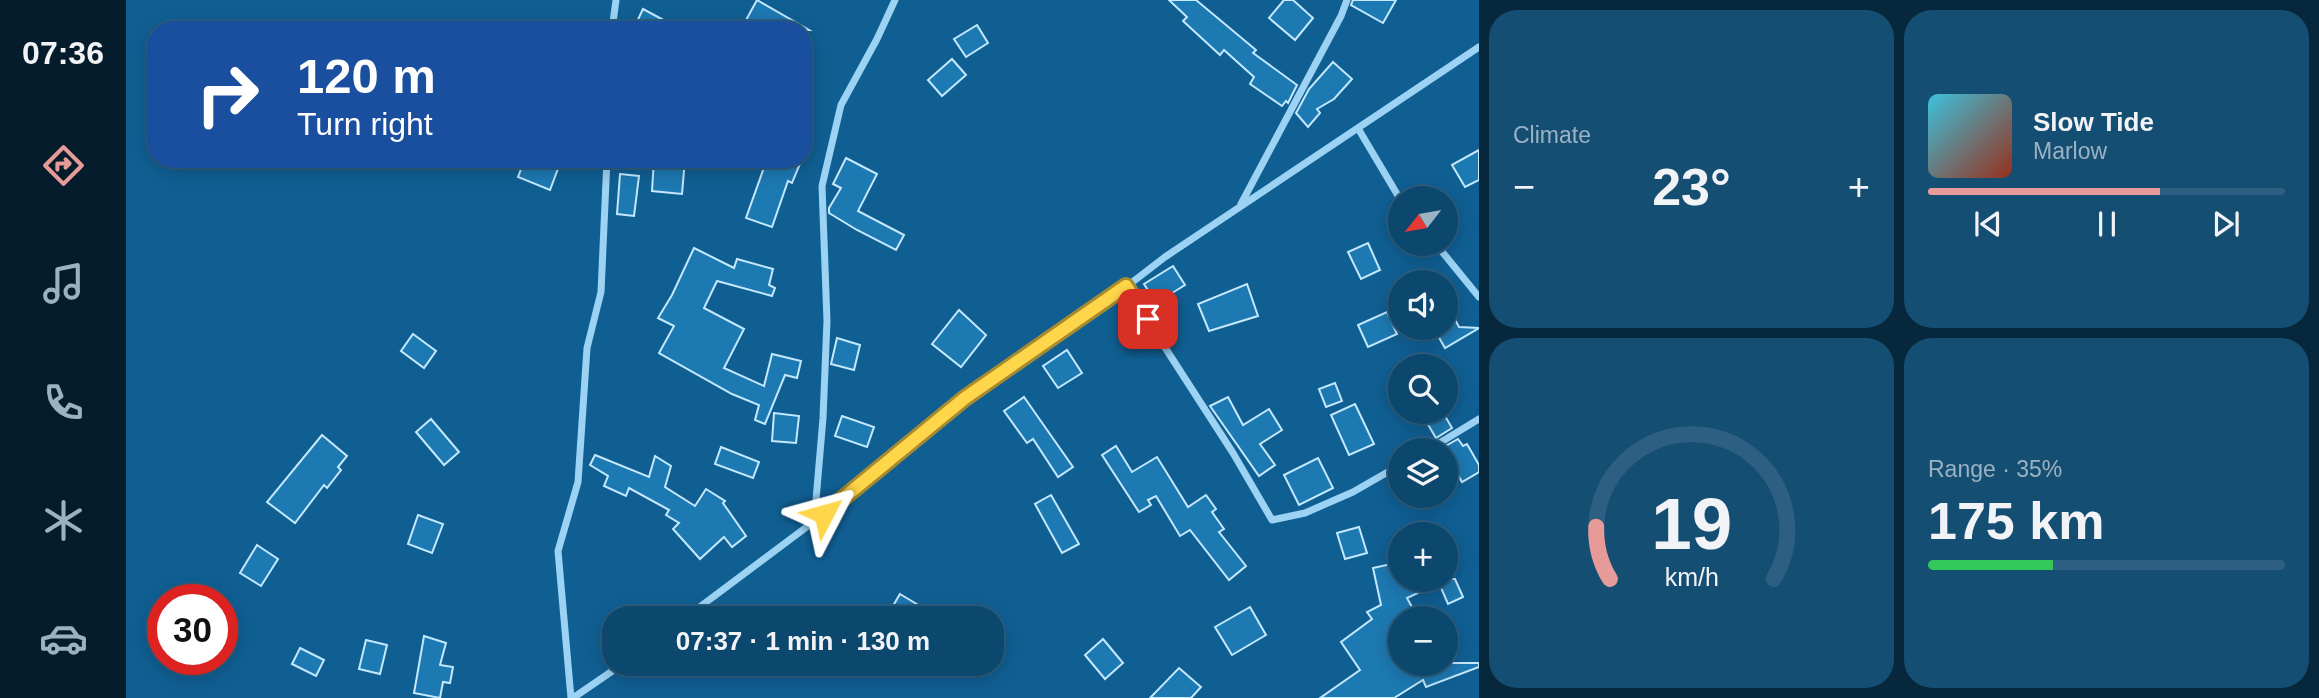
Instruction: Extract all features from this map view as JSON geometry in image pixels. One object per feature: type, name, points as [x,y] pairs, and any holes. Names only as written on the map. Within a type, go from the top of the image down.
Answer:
[{"type":"street","points":[[613,21],[616,0]]},
{"type":"street","points":[[824,514],[816,500],[827,321],[822,186],[841,105],[877,39],[894,0]]},
{"type":"street","points":[[1240,208],[1347,0]]},
{"type":"street","points":[[701,606],[824,514],[965,398],[1165,257],[1359,130],[1479,47]]},
{"type":"street","points":[[1359,130],[1392,186]]},
{"type":"street","points":[[605,676],[572,698],[558,551],[578,482],[586,348],[601,292],[607,168]]},
{"type":"street","points":[[1446,256],[1479,297]]},
{"type":"street","points":[[1126,286],[1233,453],[1272,520],[1306,513],[1353,492],[1388,472]]},
{"type":"street","points":[[1448,438],[1479,419]]},
{"type":"building","points":[[757,0],[793,21],[748,21]]},
{"type":"building","points":[[1169,0],[1196,0],[1256,50],[1253,53],[1297,85],[1288,103],[1286,101],[1282,106],[1250,84],[1254,77],[1224,50],[1220,55],[1183,21],[1187,17]]},
{"type":"building","points":[[1284,0],[1293,0],[1313,18],[1295,40],[1269,18]]},
{"type":"building","points":[[1353,0],[1396,0],[1383,23],[1351,5]]},
{"type":"building","points":[[643,9],[665,21],[637,21]]},
{"type":"building","points":[[977,25],[988,43],[966,57],[954,39]]},
{"type":"building","points":[[952,59],[966,75],[942,96],[928,80]]},
{"type":"building","points":[[1333,62],[1352,79],[1334,99],[1317,109],[1320,113],[1308,127],[1296,113],[1309,89]]},
{"type":"building","points":[[1479,150],[1479,180],[1465,187],[1452,165]]},
{"type":"building","points":[[846,158],[877,174],[858,211],[904,235],[896,250],[829,213],[829,208],[841,188],[833,184]]},
{"type":"building","points":[[522,168],[558,168],[550,190],[518,177]]},
{"type":"building","points":[[653,168],[684,168],[682,194],[652,191]]},
{"type":"building","points":[[764,168],[798,168],[792,183],[788,181],[772,227],[746,218]]},
{"type":"building","points":[[620,174],[639,176],[634,216],[617,214]]},
{"type":"building","points":[[1368,243],[1380,270],[1361,279],[1348,252]]},
{"type":"building","points":[[694,248],[734,268],[737,259],[773,269],[769,285],[775,288],[772,296],[717,281],[704,308],[744,329],[724,368],[764,386],[772,354],[801,361],[797,378],[785,375],[765,424],[755,420],[759,405],[732,394],[659,353],[674,326],[658,318]]},
{"type":"building","points":[[1173,266],[1185,285],[1156,303],[1144,284]]},
{"type":"building","points":[[1247,284],[1258,316],[1209,331],[1198,304]]},
{"type":"building","points":[[959,310],[986,335],[961,367],[932,344]]},
{"type":"building","points":[[1387,312],[1388,338],[1368,347],[1358,325]]},
{"type":"building","points":[[1458,325],[1479,328],[1445,348],[1440,340],[1458,340]]},
{"type":"building","points":[[413,334],[436,351],[424,368],[401,351]]},
{"type":"building","points":[[837,338],[860,345],[854,370],[831,364]]},
{"type":"building","points":[[1067,350],[1082,373],[1058,388],[1043,366]]},
{"type":"building","points":[[1335,383],[1342,401],[1326,407],[1319,389]]},
{"type":"building","points":[[1024,397],[1073,467],[1058,477],[1033,439],[1027,443],[1004,411]]},
{"type":"building","points":[[1228,397],[1243,425],[1269,409],[1282,430],[1260,444],[1275,465],[1259,476],[1210,406]]},
{"type":"building","points":[[1355,404],[1374,444],[1349,455],[1331,415]]},
{"type":"building","points":[[774,413],[799,416],[796,443],[772,441]]},
{"type":"building","points":[[842,416],[874,427],[867,447],[835,436]]},
{"type":"building","points":[[431,419],[459,452],[444,465],[416,432]]},
{"type":"building","points":[[1428,424],[1450,424],[1452,428],[1436,438]]},
{"type":"building","points":[[322,435],[347,456],[338,467],[341,470],[327,488],[324,485],[295,523],[267,502]]},
{"type":"building","points":[[1458,439],[1463,446],[1467,444],[1479,465],[1479,472],[1462,482],[1458,475]]},
{"type":"building","points":[[1116,446],[1132,472],[1157,457],[1188,507],[1206,495],[1216,509],[1212,512],[1224,529],[1219,532],[1246,566],[1229,580],[1190,530],[1180,536],[1156,496],[1148,500],[1151,505],[1139,512],[1102,455]]},
{"type":"building","points":[[721,447],[759,462],[753,478],[715,464]]},
{"type":"building","points":[[595,455],[649,477],[655,456],[671,466],[665,487],[695,506],[706,489],[725,501],[723,503],[746,536],[732,547],[724,537],[700,559],[673,529],[679,523],[666,515],[669,510],[629,488],[626,496],[604,486],[608,476],[590,465]]},
{"type":"building","points":[[1318,458],[1333,488],[1299,505],[1284,475]]},
{"type":"building","points":[[1051,495],[1079,544],[1062,553],[1035,504]]},
{"type":"building","points":[[418,515],[443,524],[432,553],[408,544]]},
{"type":"building","points":[[1359,527],[1367,553],[1345,559],[1337,533]]},
{"type":"building","points":[[257,545],[278,559],[261,586],[240,573]]},
{"type":"building","points":[[1388,565],[1388,592],[1420,592],[1407,598],[1411,606],[1388,606],[1388,676],[1455,676],[1426,687],[1423,680],[1394,698],[1320,698],[1360,670],[1341,642],[1372,619],[1367,612],[1381,605],[1373,568]]},
{"type":"building","points":[[1458,586],[1463,597],[1448,604],[1443,592],[1458,592]]},
{"type":"building","points":[[900,594],[920,606],[893,606]]},
{"type":"building","points":[[1250,607],[1266,635],[1232,655],[1215,627]]},
{"type":"building","points":[[424,636],[446,643],[440,665],[453,667],[450,683],[443,682],[440,698],[414,693]]},
{"type":"building","points":[[1103,639],[1123,663],[1105,679],[1085,655]]},
{"type":"building","points":[[366,640],[387,645],[380,674],[359,669]]},
{"type":"building","points":[[300,648],[324,660],[316,676],[292,664]]},
{"type":"building","points":[[1458,663],[1479,663],[1479,667],[1458,675]]},
{"type":"building","points":[[1179,668],[1201,687],[1191,698],[1150,698]]},
{"type":"route","points":[[824,514],[965,398],[1126,286],[1148,319]]}]
